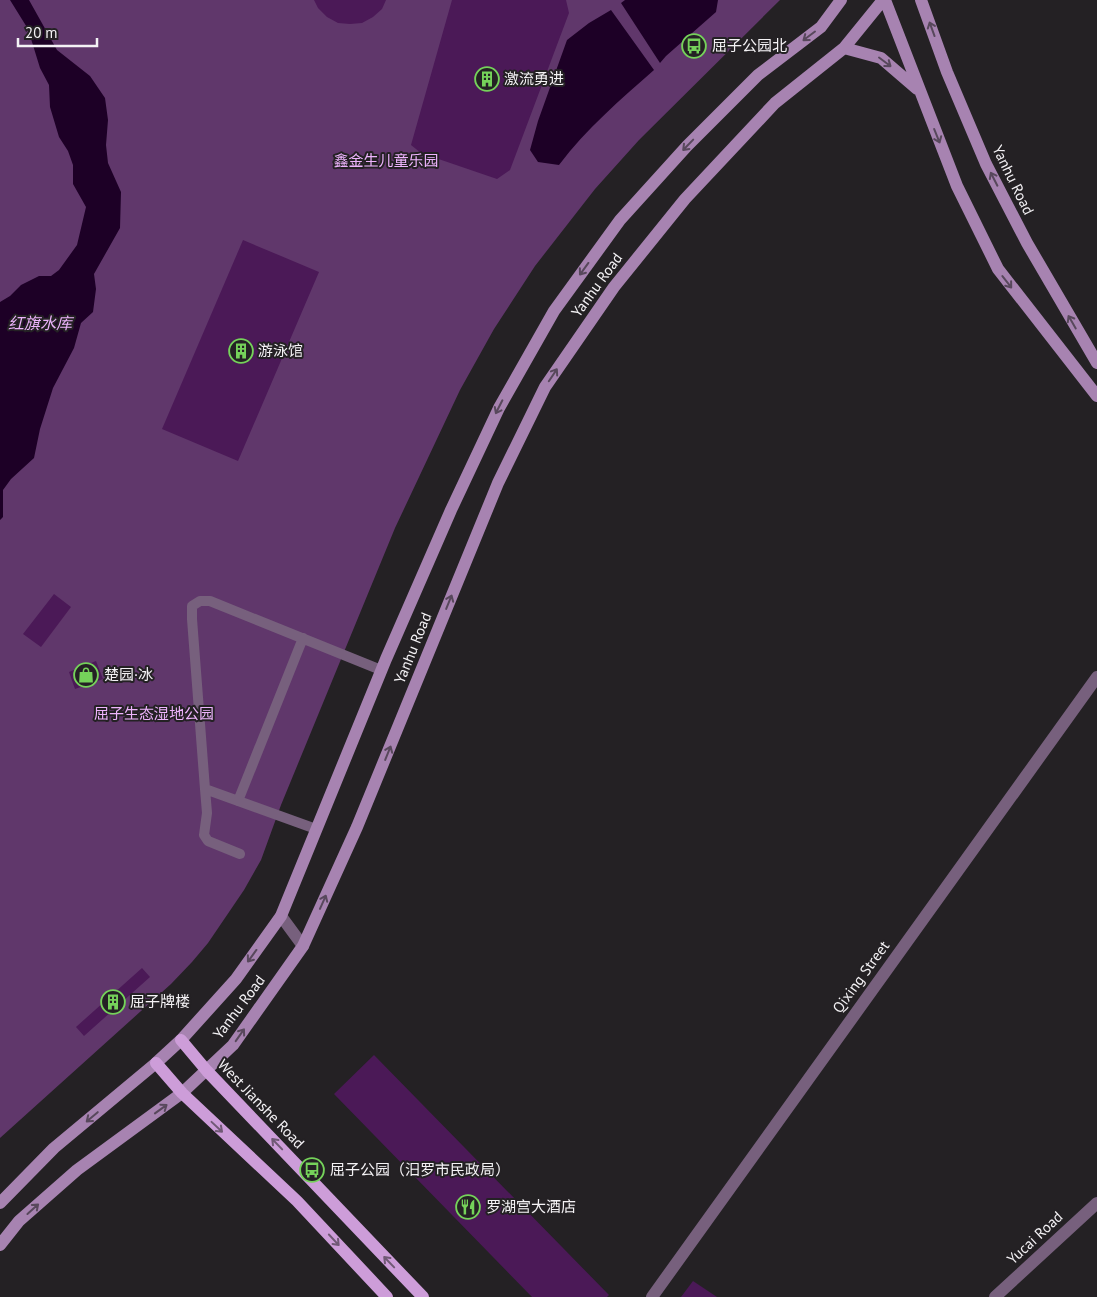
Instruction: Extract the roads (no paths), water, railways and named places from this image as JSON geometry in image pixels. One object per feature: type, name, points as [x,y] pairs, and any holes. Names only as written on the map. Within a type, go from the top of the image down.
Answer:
[{"type":"main road","name":"Yanhu Road","points":[[0,1203],[54,1148],[181,1040],[236,979],[281,916],[381,670],[450,510],[499,408],[554,311],[620,220],[687,146],[758,75],[821,27],[840,0]]},
{"type":"main road","name":"Yanhu Road","points":[[0,1245],[19,1221],[77,1170],[182,1093],[233,1045],[303,946],[357,827],[498,483],[546,387],[614,287],[685,198],[775,104],[844,48],[884,0],[957,186],[998,269],[1097,396]]},
{"type":"main road","name":"Yanhu Road","points":[[921,0],[947,72],[986,164],[1026,243],[1097,363]]},
{"type":"main road","name":"Yanhu Road","points":[[844,48],[881,58],[919,90]]},
{"type":"main road","name":"West Jianshe Road","points":[[181,1040],[207,1071],[423,1297]]},
{"type":"main road","points":[[156,1063],[182,1093],[297,1201],[387,1297]]},
{"type":"street","name":"Qixing Street","points":[[652,1297],[1097,676]]},
{"type":"street","points":[[281,916],[303,946]]},
{"type":"street","name":"Yucai Road","points":[[995,1297],[1097,1203]]},
{"type":"lane","points":[[240,854],[208,841],[204,835],[207,813],[192,606],[200,601],[210,601],[381,670]]},
{"type":"lane","points":[[238,801],[303,638]]},
{"type":"lane","points":[[205,789],[316,829]]},
{"type":"water","name":"红旗水库","points":[[10,0],[29,0],[57,50],[90,76],[105,98],[108,120],[106,145],[108,163],[121,192],[120,228],[94,274],[96,289],[93,312],[81,323],[74,348],[53,388],[40,429],[34,458],[11,479],[3,490],[3,517],[0,520],[0,302],[10,296],[21,285],[39,276],[51,276],[59,270],[77,245],[86,207],[73,184],[73,165],[68,151],[59,137],[50,107],[49,85],[40,68],[28,29]]},
{"type":"water","points":[[625,0],[718,0],[716,12],[660,63],[621,3]]},
{"type":"water","points":[[611,10],[654,70],[592,127],[559,165],[538,162],[530,150],[538,121],[567,40],[589,23]]},
{"type":"place","name":"屈子公园北","points":[[694,46]]},
{"type":"place","name":"激流勇进","points":[[487,79]]},
{"type":"place","name":"游泳馆","points":[[241,351]]},
{"type":"place","name":"楚园·冰","points":[[86,675]]},
{"type":"place","name":"屈子牌楼","points":[[113,1002]]},
{"type":"place","name":"屈子公园（汨罗市民政局）","points":[[312,1170]]},
{"type":"place","name":"罗湖宫大酒店","points":[[468,1207]]},
{"type":"park label","name":"鑫金生儿童乐园","points":[[386,161]]},
{"type":"park label","name":"屈子生态湿地公园","points":[[154,714]]}]
